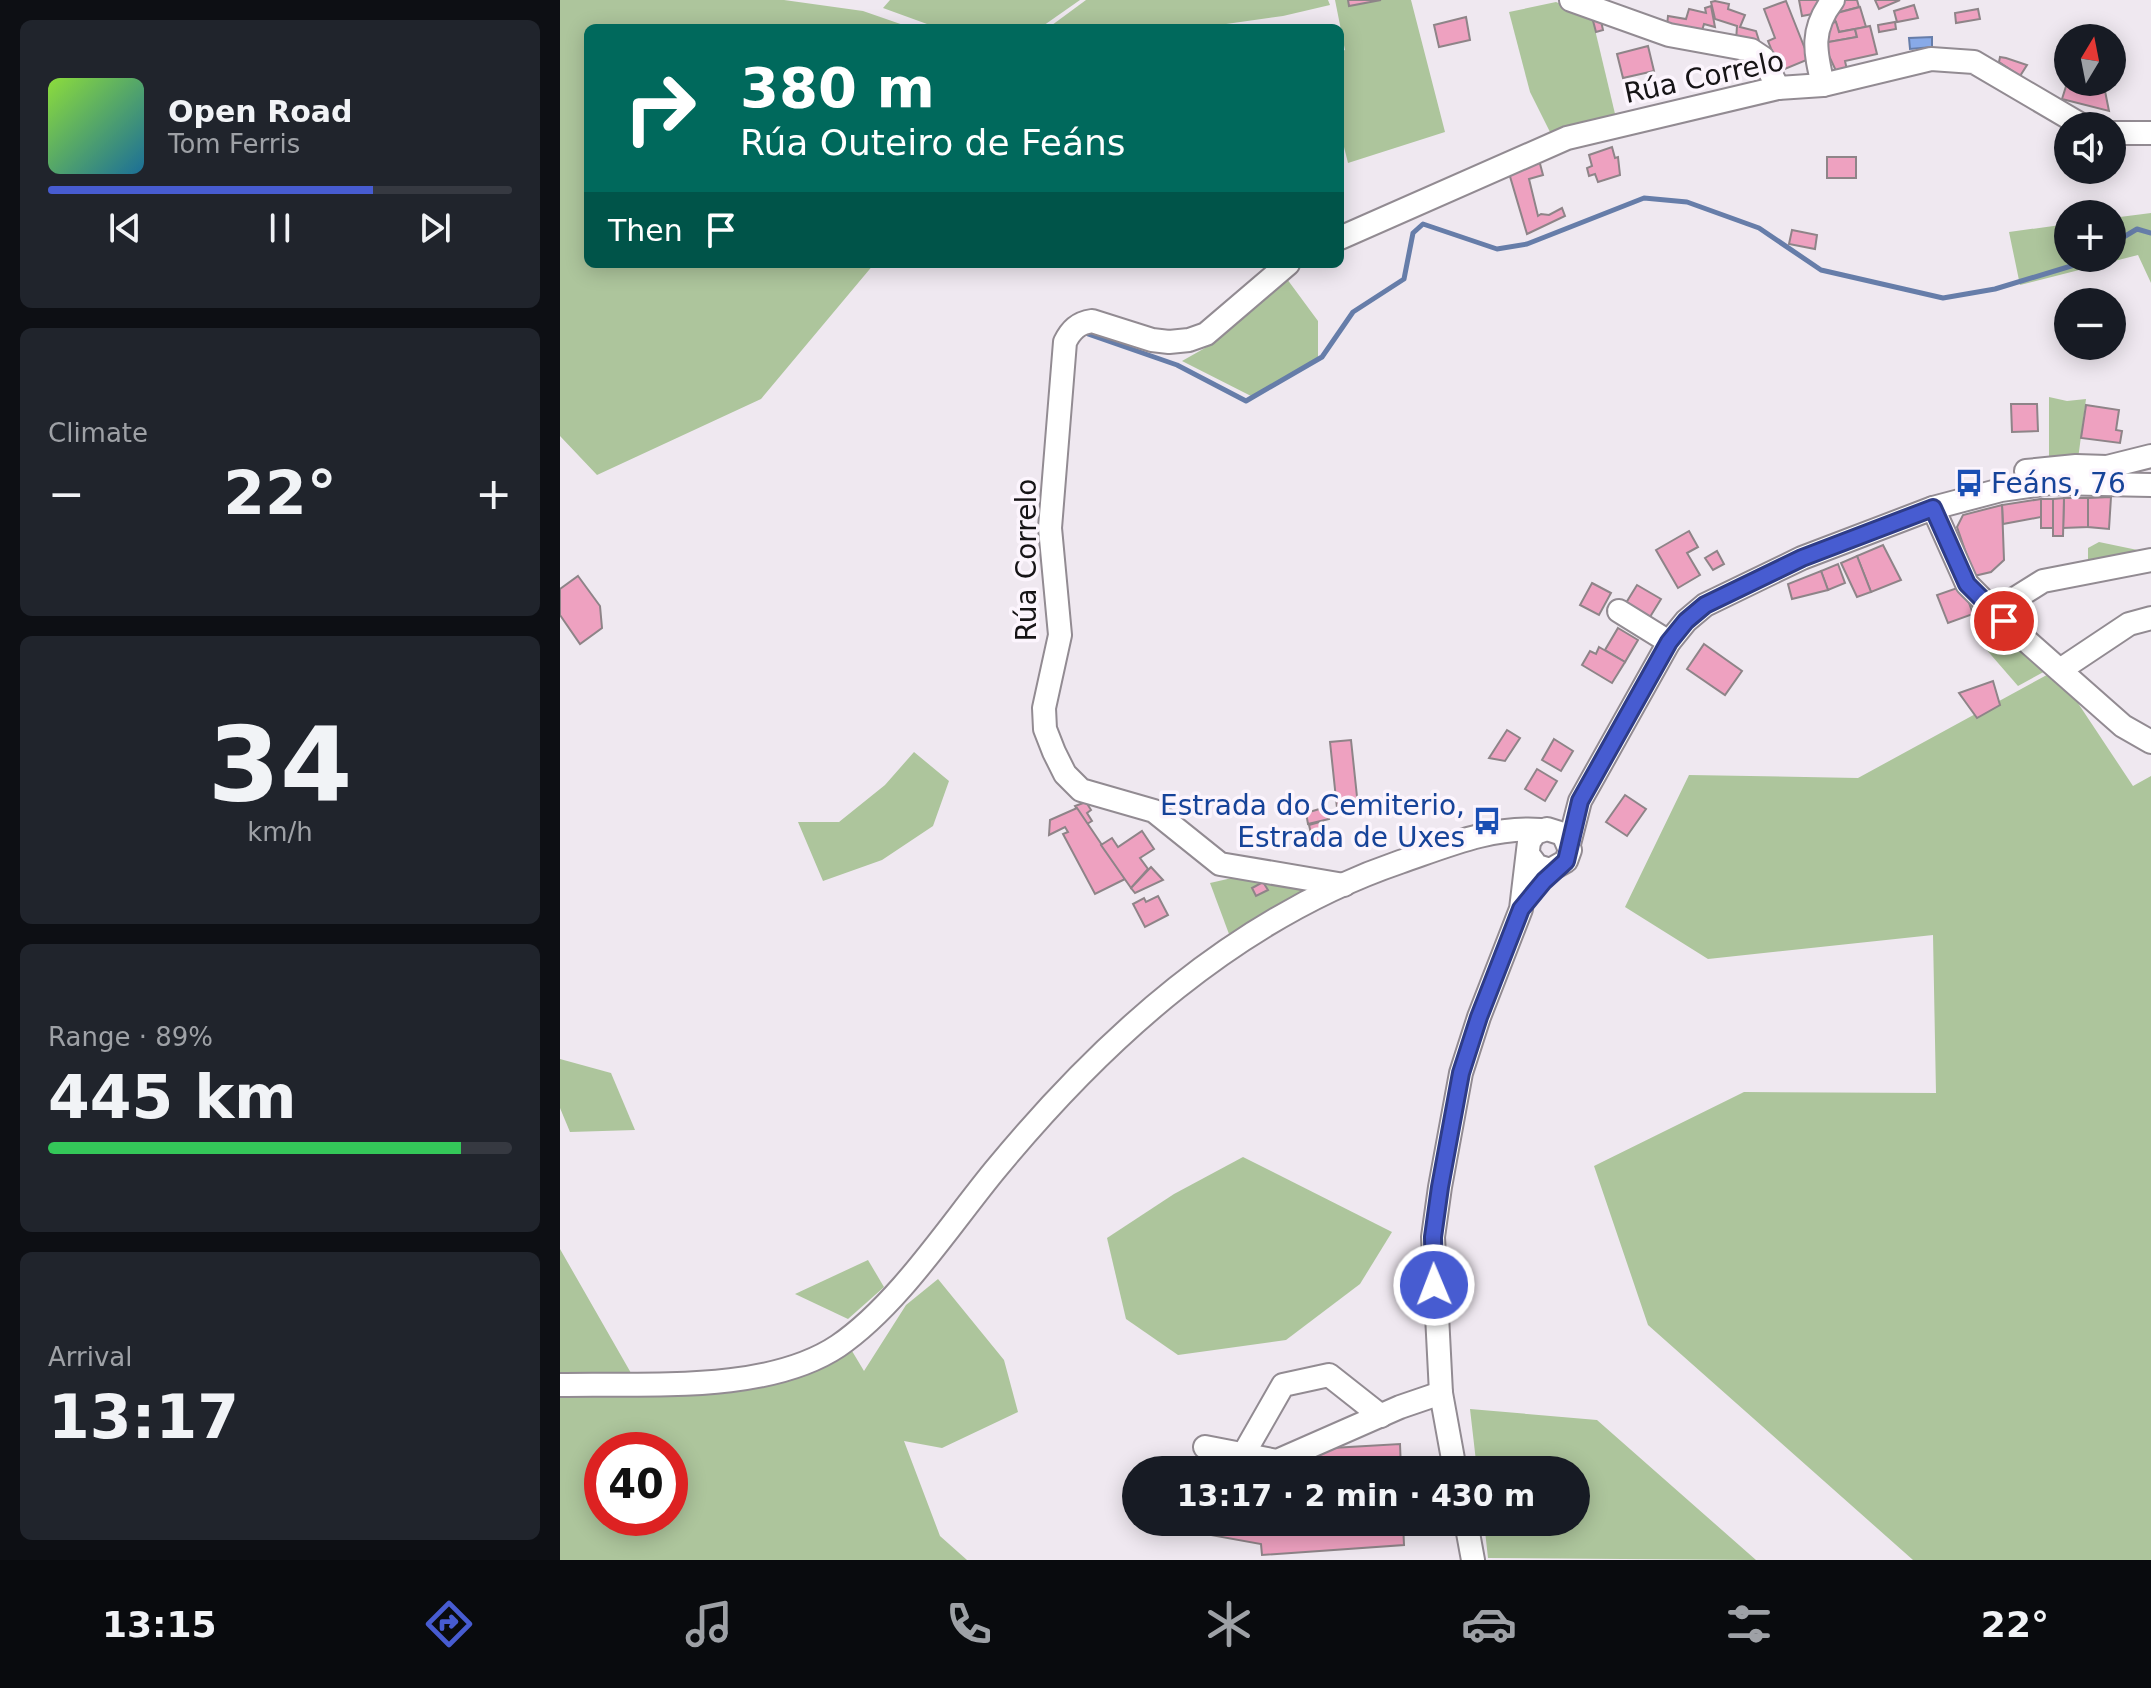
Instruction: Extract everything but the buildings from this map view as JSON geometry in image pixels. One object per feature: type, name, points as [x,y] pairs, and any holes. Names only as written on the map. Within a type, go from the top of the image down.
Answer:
[{"type":"street","points":[[1571,0],[1669,35],[1751,50],[1763,58],[1778,88]]},
{"type":"street","points":[[1823,85],[1814,46],[1815,36],[1833,0]]},
{"type":"street","name":"Rúa Correlo","points":[[1344,236],[1567,138],[1778,88],[1823,85],[1907,63],[1960,59],[1987,68],[2060,112]]},
{"type":"street","points":[[2126,133],[2151,133]]},
{"type":"street","name":"Rúa Correlo","points":[[1283,268],[1206,334],[1189,340],[1152,340],[1092,321],[1082,322],[1069,334],[1065,342],[1050,528],[1060,635],[1044,708],[1045,729],[1065,774],[1081,790],[1154,811],[1220,864],[1344,885]]},
{"type":"street","points":[[2001,490],[2021,472],[2076,466],[2107,467],[2151,456]]},
{"type":"street","points":[[1521,909],[1566,861],[1580,801],[1669,642],[1686,621],[1705,605],[1802,558],[1933,508],[2001,490],[2051,483],[2151,485]]},
{"type":"street","points":[[1933,508],[1967,584],[2123,726],[2151,742]]},
{"type":"street","points":[[1998,615],[2011,601],[2043,581],[2151,560]]},
{"type":"street","points":[[1619,611],[1669,642]]},
{"type":"street","points":[[2060,670],[2129,624],[2151,618]]},
{"type":"street","points":[[1557,868],[1543,870],[1531,861],[1536,840],[1580,801]]},
{"type":"street","points":[[560,1385],[728,1382],[786,1369],[837,1346],[884,1306],[996,1168],[1105,1051],[1168,994],[1232,946],[1298,907],[1367,874],[1473,839],[1536,840],[1563,834],[1569,844]]},
{"type":"street","points":[[1452,1456],[1441,1393],[1433,1237],[1461,1073],[1521,909],[1536,840]]},
{"type":"street","points":[[1243,1455],[1283,1385],[1329,1375],[1381,1416]]},
{"type":"street","points":[[1205,1447],[1277,1461],[1441,1393]]},
{"type":"street","points":[[1469,1536],[1473,1560]]},
{"type":"green space","points":[[560,0],[784,0],[863,11],[900,24],[584,24],[584,268],[871,268],[761,399],[597,475],[560,436]]},
{"type":"green space","points":[[890,0],[1080,0],[1046,24],[927,24],[883,8]]},
{"type":"green space","points":[[1086,0],[1328,0],[1330,5],[1226,24],[1053,24]]},
{"type":"green space","points":[[1335,0],[1411,0],[1445,132],[1348,163],[1344,147],[1344,24],[1340,24]]},
{"type":"green space","points":[[1556,2],[1592,17],[1616,118],[1553,138],[1530,92],[1509,12]]},
{"type":"green space","points":[[2151,213],[2151,283],[2138,255],[2126,258],[2126,216]]},
{"type":"green space","points":[[2054,226],[2054,272],[2071,272],[2020,285],[2009,232]]},
{"type":"green space","points":[[1287,279],[1318,321],[1318,361],[1251,396],[1182,361],[1212,344]]},
{"type":"green space","points":[[2049,397],[2067,401],[2086,399],[2078,459],[2049,461]]},
{"type":"green space","points":[[2099,542],[2147,552],[2088,568],[2088,548]]},
{"type":"green space","points":[[1992,615],[2049,669],[2018,686],[1972,633]]},
{"type":"green space","points":[[2056,670],[2133,786],[2151,776],[2151,1560],[1913,1560],[1648,1325],[1594,1166],[1744,1092],[1936,1093],[1933,935],[1708,959],[1625,907],[1689,775],[1858,778]]},
{"type":"green space","points":[[914,752],[949,781],[933,826],[882,860],[823,881],[798,822],[839,822],[885,785]]},
{"type":"green space","points":[[1245,875],[1311,886],[1229,934],[1210,883]]},
{"type":"green space","points":[[560,1059],[611,1073],[635,1130],[570,1132],[560,1108]]},
{"type":"green space","points":[[1243,1157],[1392,1232],[1360,1284],[1286,1340],[1178,1355],[1126,1319],[1107,1238],[1174,1194]]},
{"type":"green space","points":[[560,1249],[639,1387],[849,1346],[864,1371],[906,1305],[938,1279],[1004,1360],[1018,1412],[942,1448],[904,1441],[940,1536],[967,1560],[560,1560]]},
{"type":"green space","points":[[868,1260],[884,1287],[848,1319],[795,1294]]},
{"type":"green space","points":[[1470,1409],[1597,1420],[1756,1560],[1488,1558],[1486,1536],[1590,1536],[1590,1456],[1475,1456]]},
{"type":"water","points":[[1932,37],[1932,47],[1910,49],[1909,38]]},
{"type":"waterway","points":[[1088,334],[1177,365],[1246,401],[1322,357],[1353,312],[1404,279],[1413,233],[1423,224],[1497,249],[1527,244],[1644,198],[1687,202],[1759,228],[1821,270],[1943,298],[1995,289],[2054,271]]},
{"type":"waterway","points":[[2126,236],[2137,229],[2151,233]]},
{"type":"place","name":"Feáns, 76","points":[[1969,483]]},
{"type":"place","name":"Estrada do Cemiterio, Estrada de Uxes","points":[[1487,821]]},
{"type":"route","points":[[1434,1285],[1433,1237],[1440,1187],[1461,1073],[1479,1017],[1521,909],[1569,856],[1572,825],[1580,801],[1669,642],[1686,621],[1705,605],[1802,558],[1933,508],[1967,584],[2004,621]]}]
